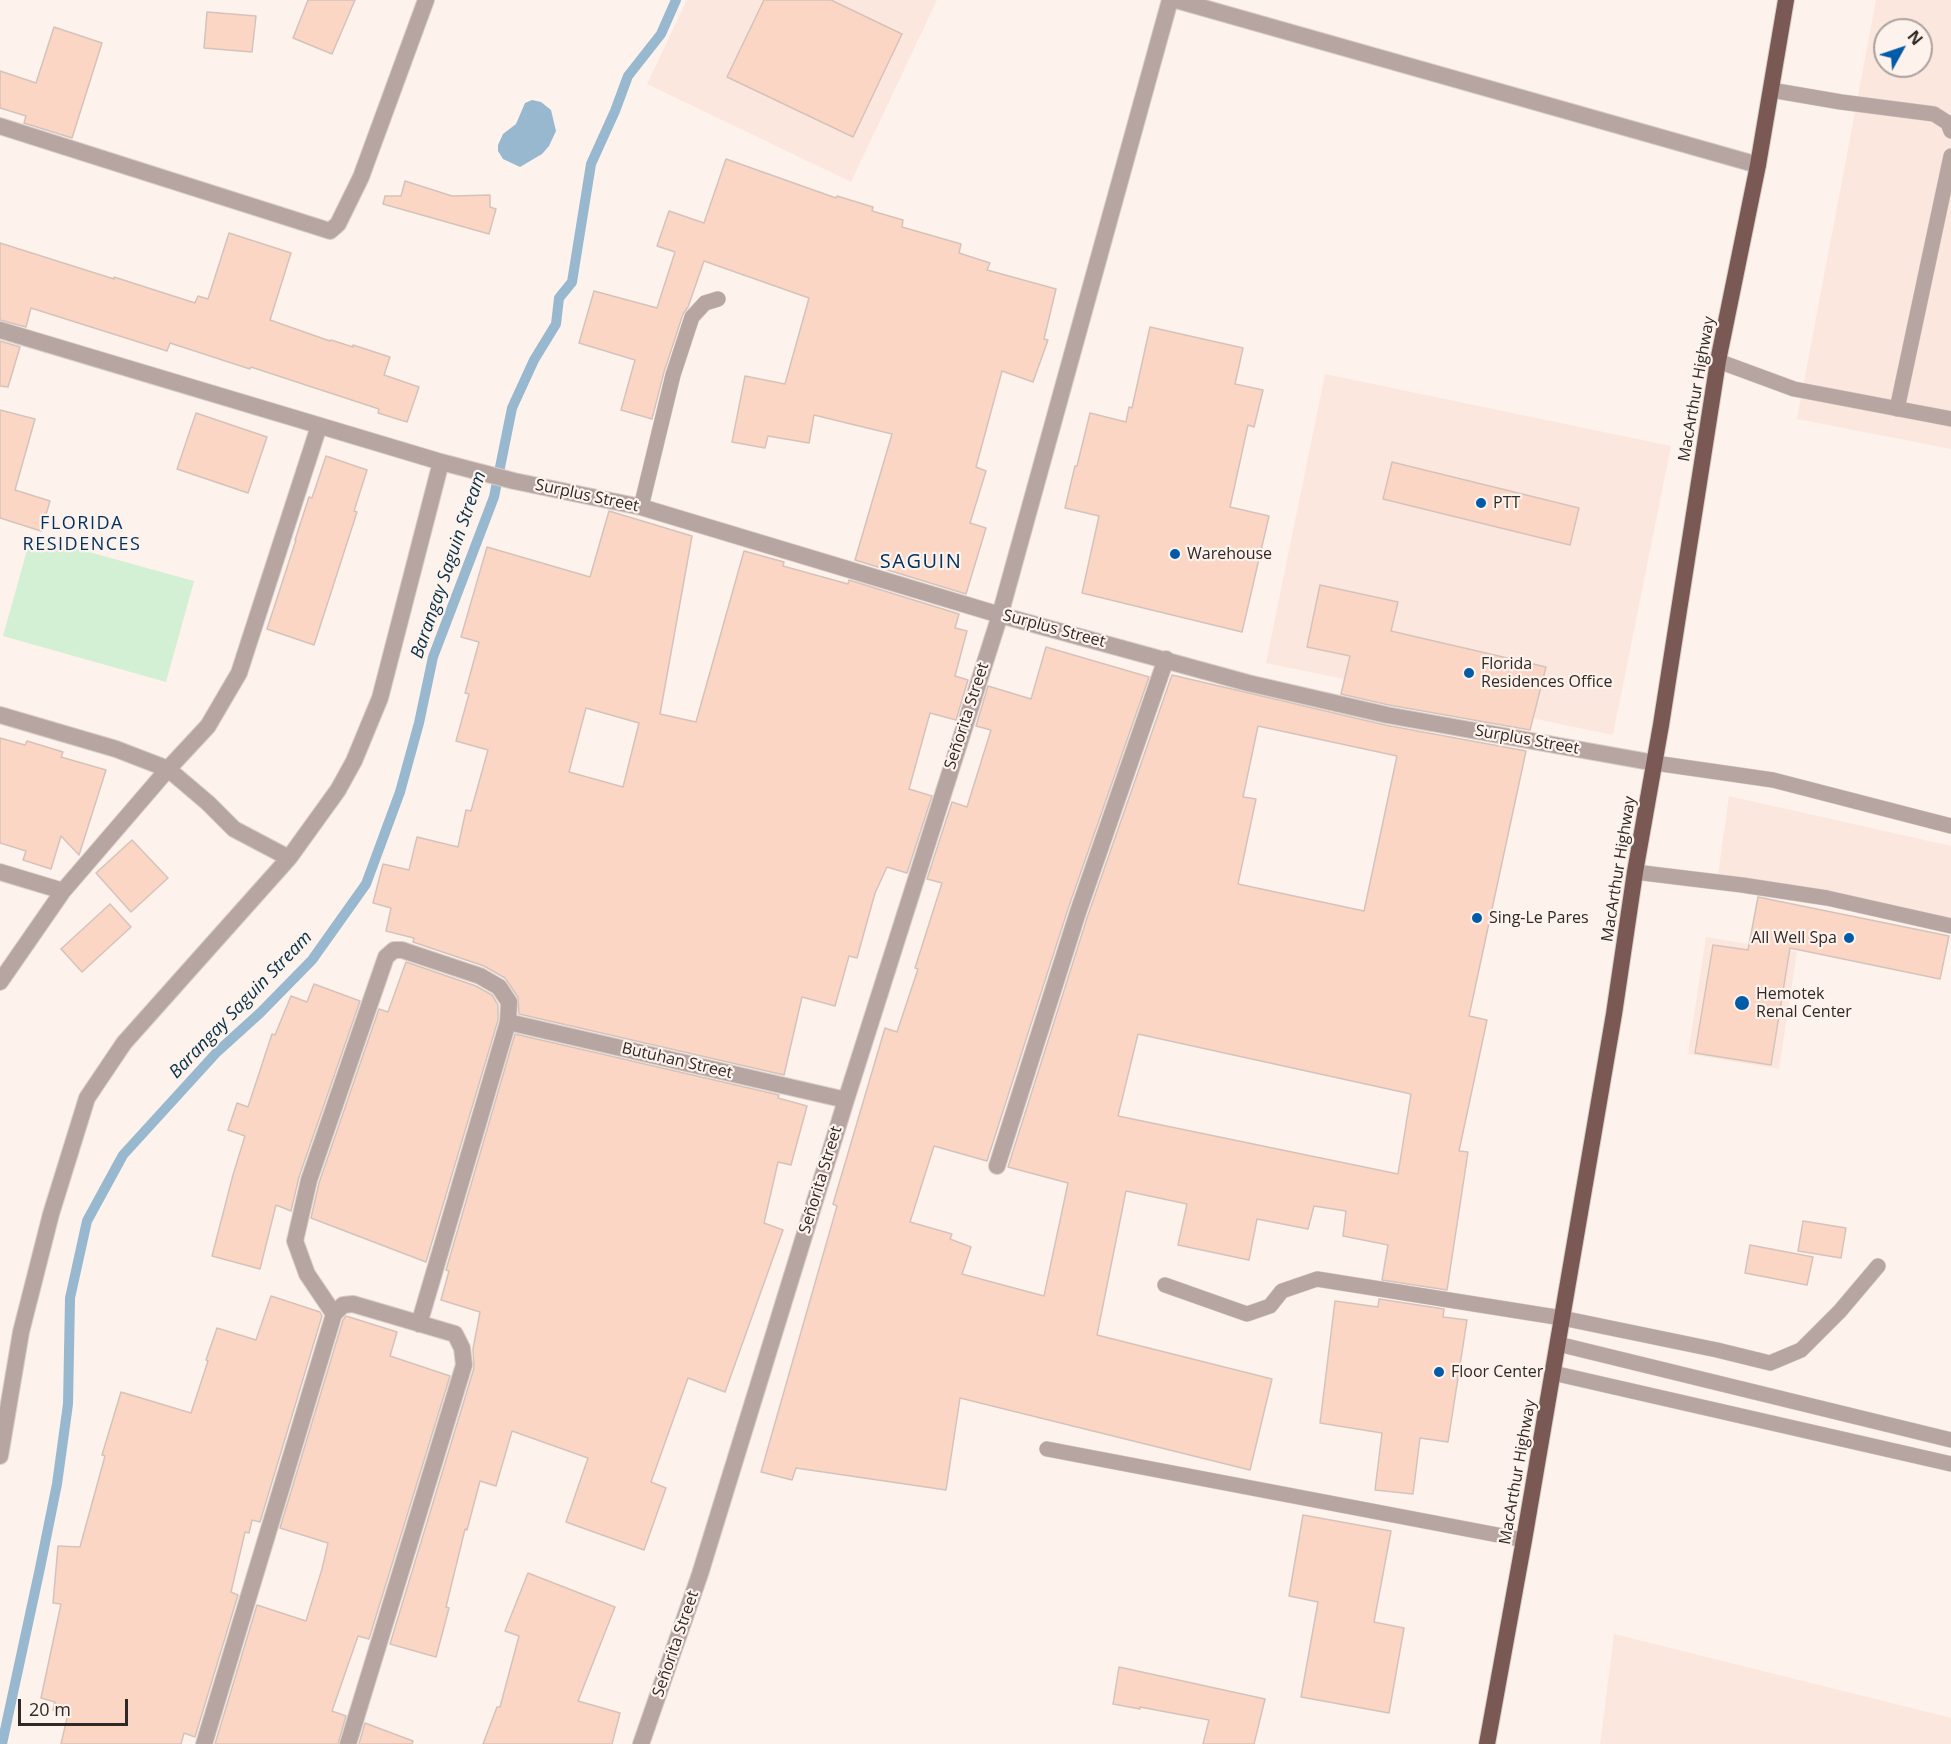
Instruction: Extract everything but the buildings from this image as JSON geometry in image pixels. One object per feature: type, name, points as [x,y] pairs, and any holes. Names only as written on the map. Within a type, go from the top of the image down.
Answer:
[{"type":"highway","name":"MacArthur Highway","points":[[1487,1744],[1614,1014],[1718,361],[1758,165],[1786,0]]},
{"type":"street","points":[[0,126],[330,231],[338,224],[361,177],[426,0]]},
{"type":"street","name":"Señorita Street","points":[[641,1744],[700,1574],[846,1100],[1000,615],[1170,0]]},
{"type":"street","points":[[1176,0],[1758,165]]},
{"type":"street","name":"Surplus Street","points":[[0,330],[460,468],[641,507],[1000,615],[1248,683],[1388,715],[1655,763]]},
{"type":"street","points":[[0,982],[63,891],[208,726],[239,673],[319,426]]},
{"type":"street","points":[[0,1456],[21,1332],[51,1214],[87,1098],[124,1043],[289,858],[338,790],[354,760],[380,698],[441,462]]},
{"type":"street","points":[[997,1166],[1078,912],[1166,659]]},
{"type":"street","points":[[0,715],[116,749],[168,770],[208,803],[234,829],[289,858]]},
{"type":"street","points":[[0,872],[63,891]]},
{"type":"street","points":[[334,1314],[308,1274],[295,1241],[309,1180],[386,957],[394,950],[402,950],[480,976],[500,987],[509,1002],[508,1022],[419,1324]]},
{"type":"street","name":"Butuhan Street","points":[[508,1022],[846,1100]]},
{"type":"street","points":[[204,1744],[334,1314],[343,1305],[353,1304],[455,1334],[462,1348],[464,1365],[348,1744]]},
{"type":"lane","points":[[1771,90],[1934,114],[1948,123],[1951,131]]},
{"type":"lane","points":[[1897,409],[1951,156]]},
{"type":"lane","points":[[641,507],[673,375],[692,318],[705,303],[718,299]]},
{"type":"lane","points":[[1718,361],[1794,389],[1951,419]]},
{"type":"lane","points":[[1655,763],[1773,780],[1951,826]]},
{"type":"lane","points":[[1635,872],[1827,898],[1951,926]]},
{"type":"lane","points":[[1165,1285],[1247,1314],[1270,1306],[1282,1291],[1317,1279],[1562,1318],[1770,1363],[1801,1350],[1840,1311],[1878,1266]]},
{"type":"lane","points":[[1558,1344],[1951,1440]]},
{"type":"lane","points":[[1553,1373],[1951,1464]]},
{"type":"lane","points":[[1047,1449],[1524,1540]]},
{"type":"shaded area","points":[[687,0],[937,0],[851,182],[647,84]]},
{"type":"shaded area","points":[[1876,0],[1951,0],[1951,449],[1797,419]]},
{"type":"shaded area","points":[[1325,374],[1671,446],[1613,735],[1266,663]]},
{"type":"shaded area","points":[[1729,796],[1951,846],[1951,929],[1718,875]]},
{"type":"shaded area","name":"Hemotek Renal Center","points":[[1706,937],[1797,952],[1779,1069],[1688,1054]]},
{"type":"shaded area","points":[[1614,1634],[1951,1718],[1951,1744],[1600,1744]]},
{"type":"green space","points":[[31,536],[194,581],[166,682],[3,636]]},
{"type":"water","points":[[532,100],[541,102],[551,110],[556,131],[549,146],[542,154],[520,167],[503,159],[498,151],[498,145],[503,134],[516,124],[525,103]]},
{"type":"waterway","name":"Barangay Saguin Stream","points":[[2,1744],[57,1484],[68,1404],[70,1298],[87,1221],[123,1155],[217,1052],[260,1013],[312,960],[366,884],[400,792],[419,723],[433,657],[494,497],[512,408],[534,360],[556,324],[559,298],[572,282],[591,164],[628,76],[661,34],[676,0]]},
{"type":"place","name":"PTT","points":[[1481,503]]},
{"type":"place","name":"Warehouse","points":[[1175,554]]},
{"type":"place","name":"Florida Residences Office","points":[[1469,673]]},
{"type":"place","name":"Sing-Le Pares","points":[[1477,918]]},
{"type":"place","name":"All Well Spa","points":[[1849,938]]},
{"type":"place","name":"Hemotek Renal Center","points":[[1742,1003]]},
{"type":"place","name":"Floor Center","points":[[1439,1372]]},
{"type":"district","name":"FLORIDA RESIDENCES","points":[[82,534]]},
{"type":"district","name":"SAGUIN","points":[[921,562]]}]
